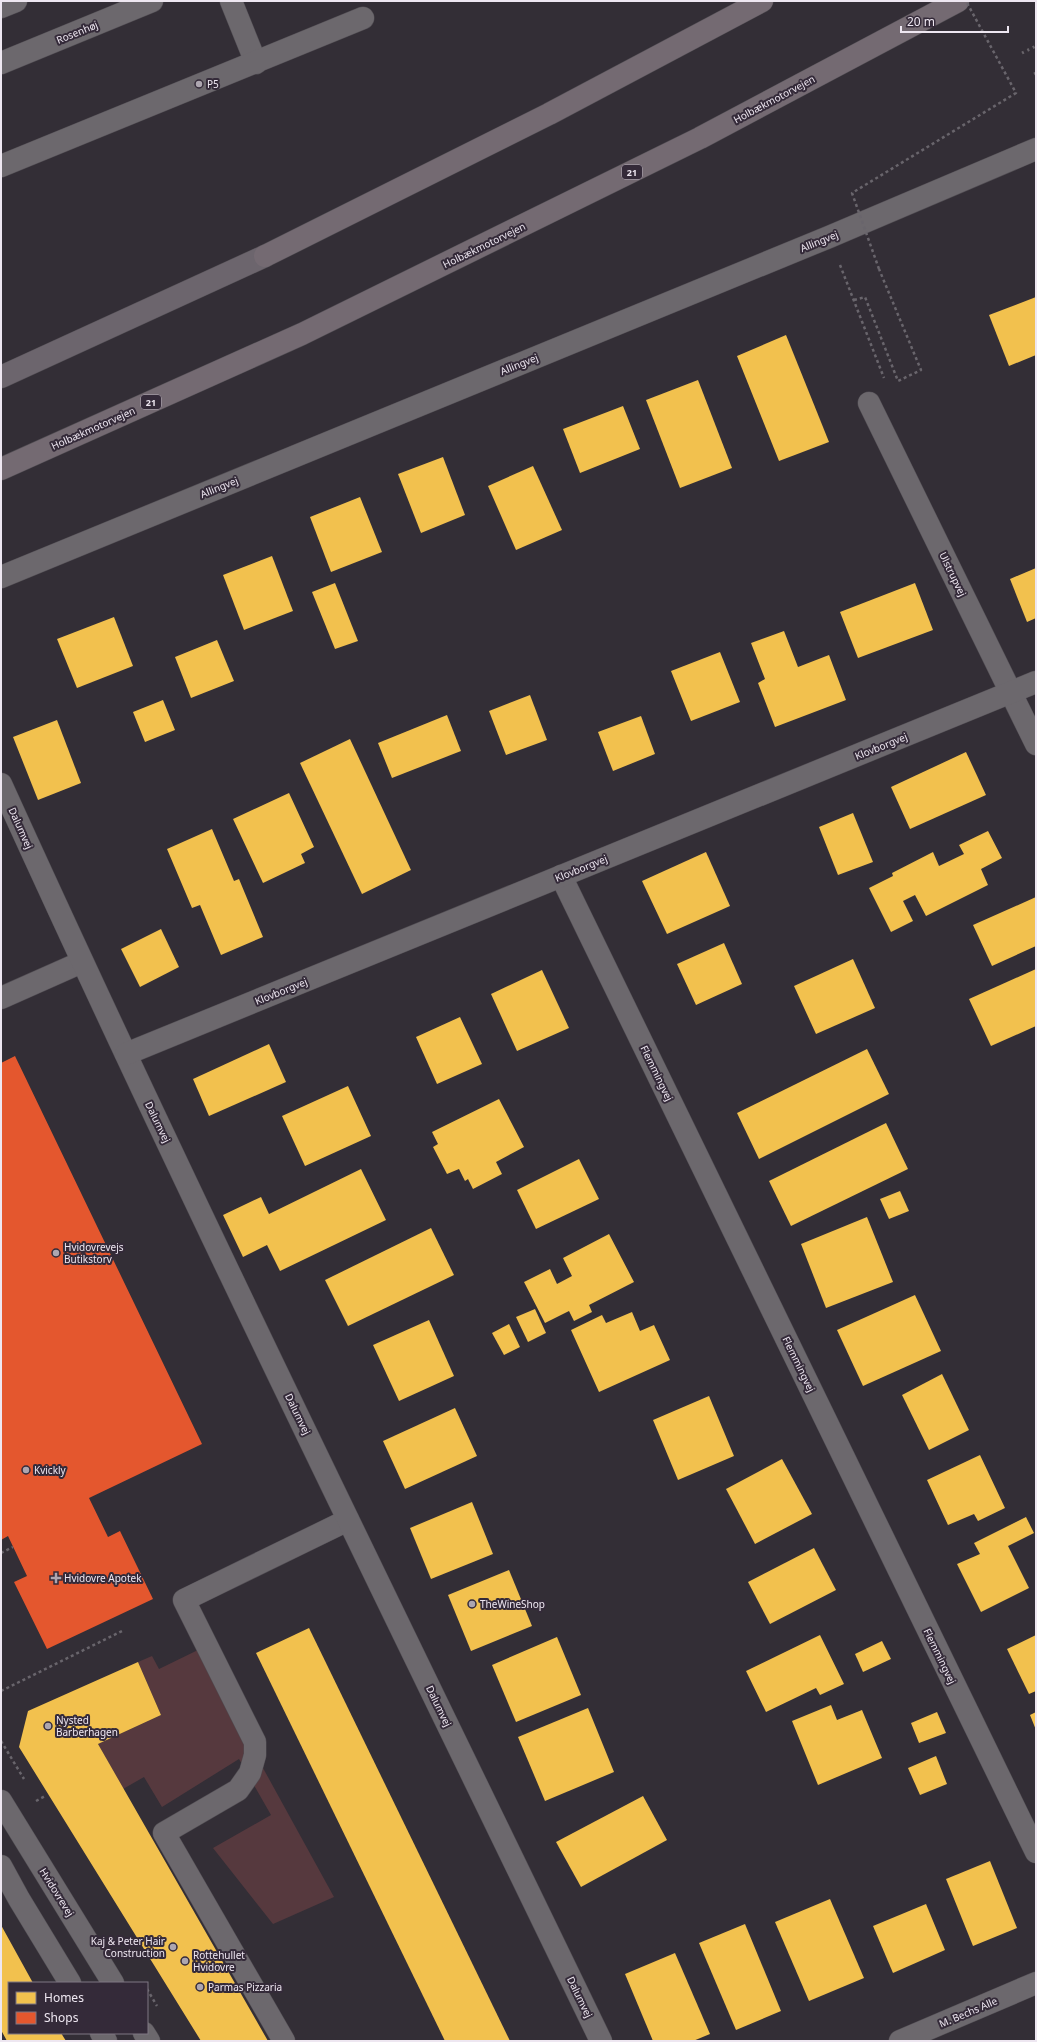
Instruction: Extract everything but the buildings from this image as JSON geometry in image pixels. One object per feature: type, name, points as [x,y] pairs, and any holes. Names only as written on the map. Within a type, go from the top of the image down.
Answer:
[{"type":"highway","points":[[265,256],[549,114],[762,1]]},
{"type":"highway","name":"Holbækmotorvejen","points":[[1,469],[309,331],[700,138],[958,1]]},
{"type":"main road","points":[[1,377],[265,256]]},
{"type":"street","points":[[1,7],[16,1]]},
{"type":"street","name":"Rosenhøj","points":[[1,63],[152,1]]},
{"type":"street","points":[[231,1],[256,63]]},
{"type":"street","points":[[1,166],[363,18]]},
{"type":"street","name":"Allingvej","points":[[1,577],[829,237],[1036,149]]},
{"type":"street","name":"Ulstrupvej","points":[[869,404],[1036,744]]},
{"type":"street","name":"Klovborgvej","points":[[126,1054],[1036,682]]},
{"type":"street","name":"Dalumvej","points":[[1,784],[82,962],[348,1520],[601,2041]]},
{"type":"street","name":"Flemmingvej","points":[[561,876],[1036,1852]]},
{"type":"street","points":[[1,998],[82,962]]},
{"type":"street","points":[[284,2041],[164,1833],[238,1790],[250,1773],[255,1755],[255,1742],[184,1600],[348,1520]]},
{"type":"street","name":"Hvidovrevej","points":[[1,1801],[112,1982]]},
{"type":"street","points":[[1,1866],[19,1899],[69,1982]]},
{"type":"street","name":"M. Bechs Alle","points":[[900,2041],[1036,1983]]},
{"type":"path","points":[[854,300],[865,297],[898,381],[921,370],[879,269],[852,193],[1016,93],[966,1]]},
{"type":"path","points":[[829,237],[887,385]]},
{"type":"path","points":[[1,1553],[13,1547]]},
{"type":"path","points":[[1,1690],[122,1631]]},
{"type":"shaded area","points":[[198,1650],[334,1897],[273,1924],[213,1848],[271,1815],[239,1759],[162,1807],[144,1777],[123,1789],[98,1744],[161,1715],[138,1662],[152,1656],[159,1669]]},
{"type":"railway","points":[[1022,53],[1036,46]]},
{"type":"place","name":"P5","points":[[199,84]]},
{"type":"place","name":"Hvidovrevejs Butikstorv","points":[[56,1253]]},
{"type":"place","name":"Kvickly","points":[[26,1470]]},
{"type":"place","name":"Hvidovre Apotek","points":[[56,1578]]},
{"type":"place","name":"TheWineShop","points":[[472,1604]]},
{"type":"place","name":"Nysted Barberhagen","points":[[48,1726]]},
{"type":"place","name":"Kaj & Peter Hair Construction","points":[[173,1947]]},
{"type":"place","name":"Rottehullet Hvidovre","points":[[185,1961]]},
{"type":"place","name":"Parmas Pizzaria","points":[[200,1987]]}]
